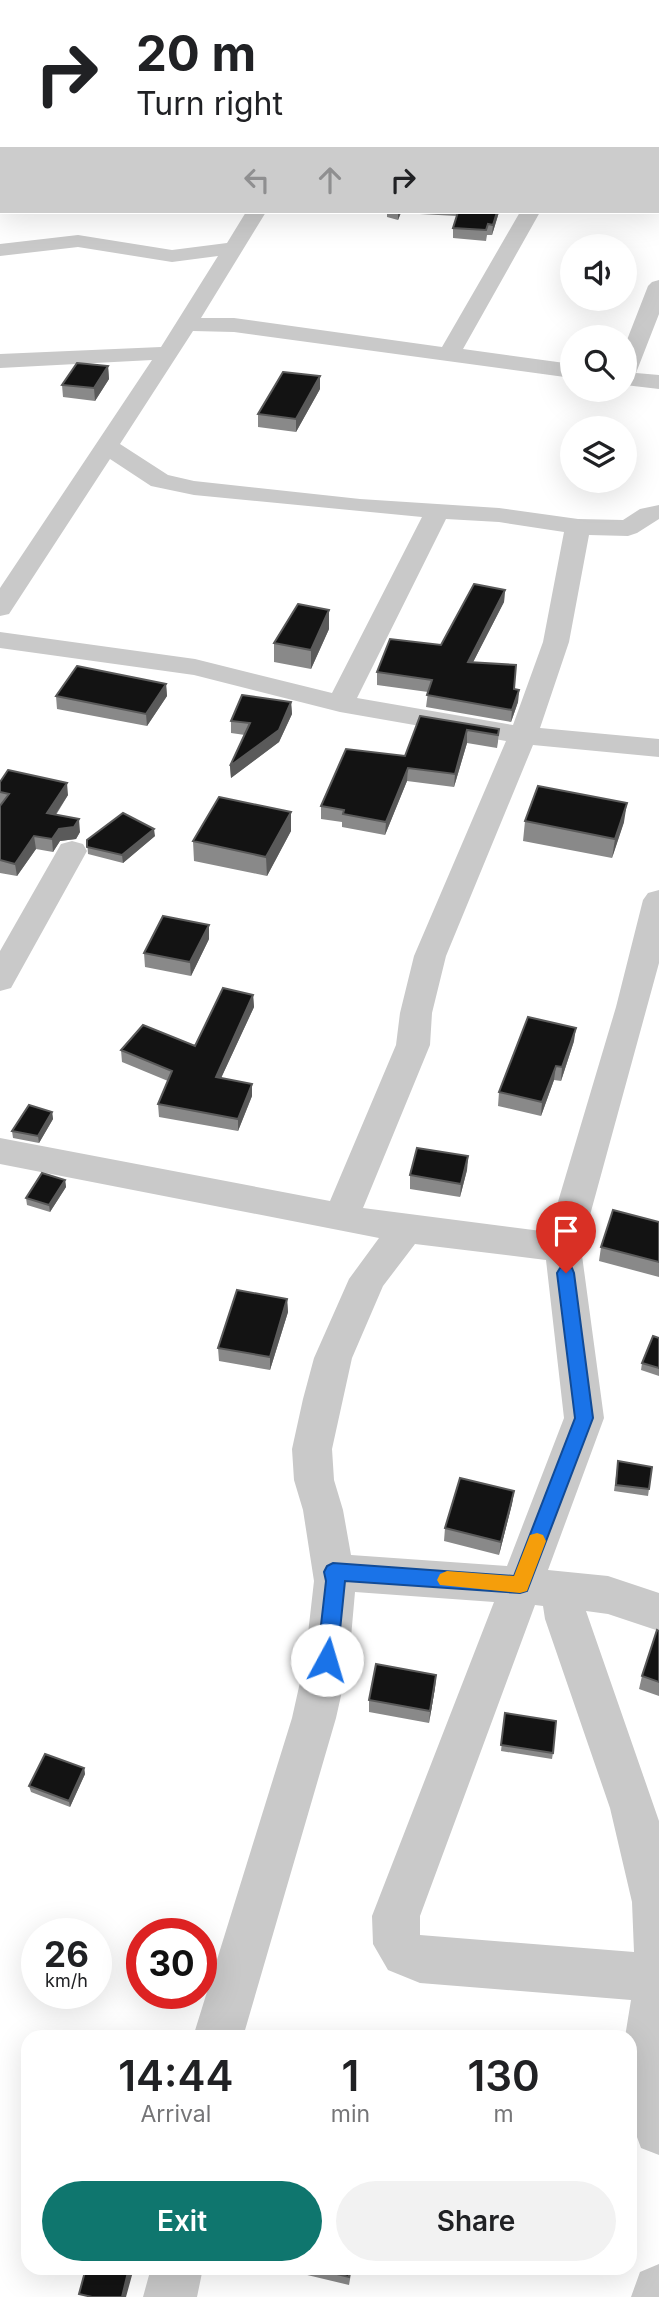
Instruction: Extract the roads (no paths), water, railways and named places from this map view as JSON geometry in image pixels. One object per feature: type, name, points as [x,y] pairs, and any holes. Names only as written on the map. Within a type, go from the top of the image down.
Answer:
[{"type":"street","points":[[0,608],[169,353],[256,214]]},
{"type":"street","points":[[449,354],[529,214]]},
{"type":"street","points":[[0,250],[78,241],[172,256],[234,248]]},
{"type":"street","points":[[637,342],[659,286]]},
{"type":"street","points":[[186,324],[234,325],[560,369]]},
{"type":"street","points":[[0,361],[169,353]]},
{"type":"street","points":[[637,379],[659,382]]},
{"type":"street","points":[[103,452],[117,451],[160,481],[174,485],[360,506],[499,515],[578,527],[628,528],[649,514],[659,512]]},
{"type":"street","points":[[340,704],[438,511]]},
{"type":"street","points":[[342,1216],[413,1045],[416,1013],[430,956],[523,735],[556,642],[578,527]]},
{"type":"street","points":[[0,640],[195,667],[340,704],[523,735],[659,748]]},
{"type":"street","points":[[0,980],[72,852]]},
{"type":"street","points":[[659,900],[645,1013],[563,1248],[584,1418],[541,1587],[396,1916],[395,1940],[399,1951],[408,1957],[431,1961],[659,1978],[646,2058],[647,2092],[659,2130]]},
{"type":"street","points":[[0,1151],[398,1228],[563,1248]]},
{"type":"street","points":[[220,2030],[314,1718],[327,1660],[335,1581],[323,1510],[314,1480],[312,1449],[333,1358],[368,1279],[401,1237],[398,1228]]},
{"type":"street","points":[[333,1572],[541,1587],[608,1595],[659,1612]]},
{"type":"street","points":[[541,1587],[566,1619],[589,1677],[633,1808],[656,1902],[659,1972]]},
{"type":"street","points":[[170,2297],[175,2275]]},
{"type":"street","points":[[658,2297],[659,2291]]}]
